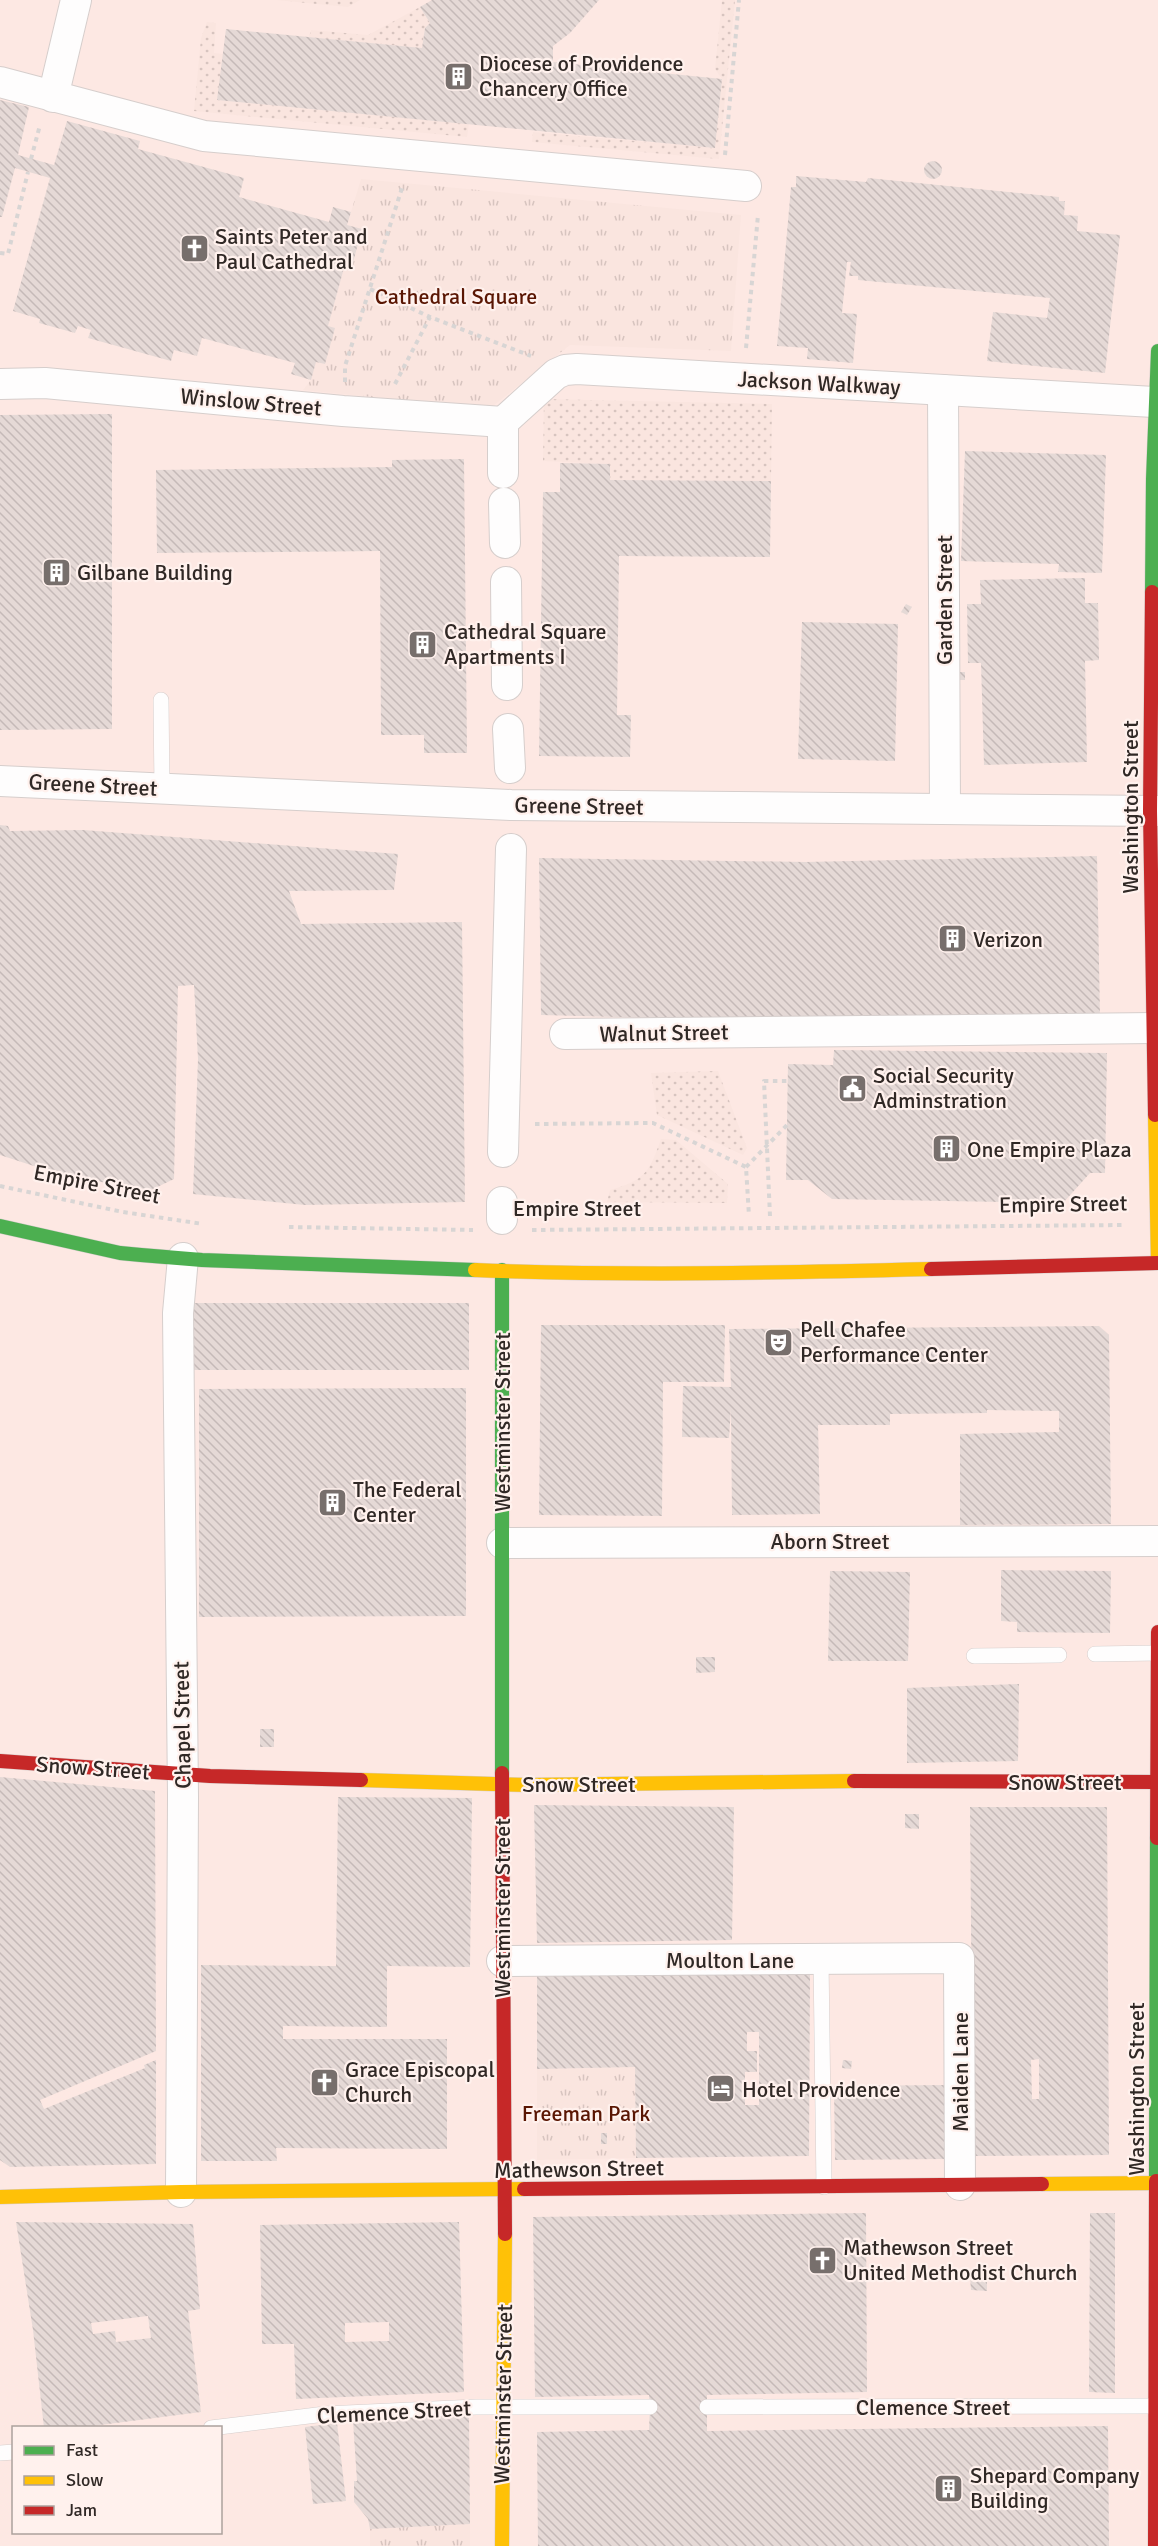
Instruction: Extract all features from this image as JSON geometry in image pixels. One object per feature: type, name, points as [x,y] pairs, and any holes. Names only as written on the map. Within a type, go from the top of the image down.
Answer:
[{"type":"street","points":[[47,108],[76,0]]},
{"type":"street","points":[[0,82],[47,108],[204,136],[742,192]]},
{"type":"street","name":"Washington Street","points":[[1158,351],[1154,402],[1154,1028],[1158,1262]]},
{"type":"street","points":[[503,473],[503,422],[556,374],[565,370]]},
{"type":"street","name":"Jackson Walkway","points":[[565,370],[1154,402]]},
{"type":"street","name":"Winslow Street","points":[[0,384],[45,383],[343,411],[503,422]]},
{"type":"street","name":"Garden Street","points":[[943,390],[945,809]]},
{"type":"street","points":[[504,503],[505,543]]},
{"type":"street","points":[[506,582],[507,685]]},
{"type":"street","points":[[508,729],[510,768]]},
{"type":"street","name":"Greene Street","points":[[0,781],[511,805],[1154,811]]},
{"type":"street","points":[[504,1152],[511,849]]},
{"type":"street","name":"Walnut Street","points":[[565,1034],[1154,1028]]},
{"type":"street","points":[[0,1226],[120,1253],[183,1258],[502,1270],[663,1275],[753,1274],[1158,1262]]},
{"type":"street","name":"Chapel Street","points":[[181,2192],[183,1774],[178,1313],[183,1258]]},
{"type":"street","name":"Westminster Street","points":[[502,1270],[502,1961],[505,2191],[502,2546]]},
{"type":"street","name":"Aborn Street","points":[[502,1543],[1158,1541]]},
{"type":"street","name":"Washington Street","points":[[1155,2546],[1158,1632]]},
{"type":"street","name":"Snow Street","points":[[0,1761],[183,1774],[502,1784],[887,1781],[1158,1782]]},
{"type":"street","name":"Moulton Lane","points":[[502,1961],[959,1958]]},
{"type":"street","name":"Maiden Lane","points":[[959,1958],[960,2185]]},
{"type":"street","name":"Mathewson Street","points":[[0,2197],[181,2192],[505,2191],[1157,2183]]},
{"type":"lane","points":[[161,700],[162,789]]},
{"type":"lane","points":[[1095,1654],[1158,1653]]},
{"type":"lane","points":[[974,1656],[1059,1654]]},
{"type":"lane","points":[[821,1959],[824,2187]]},
{"type":"lane","name":"Clemence Street","points":[[707,2407],[1157,2406]]},
{"type":"lane","name":"Clemence Street","points":[[220,2426],[325,2414],[504,2408],[650,2408]]},
{"type":"path","points":[[739,0],[743,379]]},
{"type":"path","points":[[31,159],[47,108]]},
{"type":"path","points":[[0,253],[8,254],[28,172]]},
{"type":"path","points":[[345,366],[406,177]]},
{"type":"path","points":[[370,289],[430,316],[565,370]]},
{"type":"path","points":[[392,387],[399,378],[430,316]]},
{"type":"path","points":[[770,1216],[764,1081],[788,1081]]},
{"type":"path","points":[[535,1113],[535,1124],[653,1123],[746,1167]]},
{"type":"path","points":[[749,1216],[746,1167],[787,1125]]},
{"type":"path","name":"Empire Street","points":[[0,1186],[123,1212],[205,1224]]},
{"type":"path","name":"Empire Street","points":[[282,1227],[501,1220],[1092,1226],[1157,1223]]},
{"type":"shaded area","points":[[0,0],[1158,0],[1158,2546],[0,2546]]},
{"type":"green space","points":[[276,0],[360,0],[348,7]]},
{"type":"green space","points":[[722,0],[735,0],[719,159],[532,142],[533,132],[715,148],[722,79],[715,69]]},
{"type":"green space","points":[[420,7],[430,23],[425,28],[422,48],[309,37],[311,30],[368,35]]},
{"type":"green space","points":[[207,22],[216,23],[214,53],[223,54],[218,100],[469,124],[467,137],[194,111],[201,38]]},
{"type":"green space","name":"Cathedral Square","points":[[361,179],[741,215],[731,351],[570,345],[489,409],[303,390],[311,380],[316,362],[325,364],[328,326],[344,268],[351,269],[362,230],[347,225]]},
{"type":"green space","points":[[544,399],[772,404],[771,481],[610,480],[610,464],[543,461]]},
{"type":"green space","points":[[718,1071],[747,1148],[743,1155],[657,1115],[651,1073]]},
{"type":"green space","points":[[661,1139],[676,1140],[728,1184],[727,1203],[607,1202],[610,1190],[631,1183],[644,1174],[653,1160]]},
{"type":"green space","name":"Freeman Park","points":[[635,2067],[636,2158],[537,2160],[537,2069]]},
{"type":"green space","points":[[470,2524],[470,2546],[370,2546],[370,2529]]},
{"type":"building","name":"Diocese of Providence Chancery Office","points":[[432,0],[599,0],[570,33],[553,46],[553,62],[722,79],[715,148],[217,100],[226,29],[422,48],[425,28],[430,23],[420,7]]},
{"type":"building","name":"Saints Peter and Paul Cathedral","points":[[0,100],[29,107],[18,155],[54,165],[67,121],[140,141],[138,149],[244,178],[239,197],[329,222],[333,207],[351,212],[347,225],[362,229],[351,270],[344,268],[328,326],[335,328],[325,364],[316,362],[311,380],[291,374],[295,363],[202,338],[197,356],[174,350],[171,361],[88,338],[91,330],[78,326],[75,333],[39,323],[40,319],[13,311],[50,178],[15,168],[2,217],[0,217]]},
{"type":"building","points":[[933,161],[939,164],[942,170],[939,176],[933,179],[927,176],[924,170],[927,164]]},
{"type":"building","points":[[796,176],[866,182],[868,178],[1059,197],[1059,201],[1065,201],[1064,215],[1078,216],[1077,231],[1120,235],[1105,373],[987,361],[993,312],[1047,318],[1050,298],[858,280],[858,276],[849,276],[851,262],[847,262],[842,313],[857,314],[853,363],[807,359],[808,348],[777,346],[791,187],[796,187]]},
{"type":"building","name":"Gilbane Building","points":[[112,414],[112,729],[0,730],[0,415]]},
{"type":"building","points":[[965,451],[1106,455],[1102,573],[1058,572],[1059,564],[961,561]]},
{"type":"building","name":"Cathedral Square Apartments I","points":[[464,459],[467,753],[424,753],[424,735],[381,735],[380,551],[157,553],[156,470],[392,467],[392,460]]},
{"type":"building","points":[[560,463],[610,464],[610,480],[771,481],[770,557],[619,556],[617,715],[631,715],[630,757],[539,756],[543,492],[560,492]]},
{"type":"building","points":[[1085,578],[1085,603],[1098,603],[1099,660],[1085,661],[1087,762],[984,765],[981,663],[968,663],[967,604],[981,604],[980,580]]},
{"type":"building","points":[[906,604],[912,607],[907,615],[901,612]]},
{"type":"building","points":[[802,622],[898,624],[895,761],[798,759]]},
{"type":"building","points":[[960,672],[965,672],[965,680],[960,680]]},
{"type":"building","points":[[0,825],[8,826],[10,831],[83,830],[398,854],[394,890],[289,891],[301,924],[462,922],[465,1202],[305,1205],[193,1194],[198,1059],[194,985],[178,986],[174,1179],[151,1190],[95,1181],[40,1168],[0,1155]]},
{"type":"building","points":[[1097,856],[1100,1016],[807,1022],[541,1015],[539,858],[805,862]]},
{"type":"building","name":"One Empire Plaza","points":[[834,1050],[1107,1053],[1105,1173],[1090,1173],[1063,1203],[832,1199],[808,1180],[786,1180],[788,1064],[833,1065]]},
{"type":"building","points":[[193,1303],[469,1303],[469,1370],[193,1370]]},
{"type":"building","points":[[541,1325],[725,1325],[724,1382],[663,1382],[662,1516],[539,1515]]},
{"type":"building","points":[[1099,1326],[1109,1335],[1111,1524],[960,1525],[960,1434],[1059,1432],[1059,1411],[987,1410],[987,1413],[890,1414],[890,1425],[818,1425],[820,1514],[732,1515],[731,1409],[729,1438],[682,1437],[683,1386],[731,1387],[729,1329]]},
{"type":"building","name":"The Federal Center","points":[[466,1388],[466,1616],[199,1617],[199,1389]]},
{"type":"building","points":[[1001,1570],[1111,1571],[1110,1633],[1017,1632],[1017,1622],[1001,1621]]},
{"type":"building","points":[[830,1571],[910,1572],[908,1661],[828,1661]]},
{"type":"building","points":[[696,1657],[715,1657],[715,1672],[696,1673]]},
{"type":"building","points":[[1019,1684],[1018,1761],[907,1763],[907,1688]]},
{"type":"building","points":[[260,1729],[274,1729],[274,1747],[260,1747]]},
{"type":"building","points":[[0,1777],[155,1791],[156,2051],[40,2100],[44,2109],[145,2068],[144,2065],[156,2060],[156,2164],[10,2167],[0,2160]]},
{"type":"building","points":[[338,1797],[472,1798],[470,1967],[387,1966],[387,2027],[283,2026],[283,2039],[447,2039],[447,2149],[276,2148],[277,2161],[201,2161],[201,1965],[336,1966]]},
{"type":"building","points":[[534,1805],[734,1807],[732,1940],[537,1943]]},
{"type":"building","points":[[970,1807],[1107,1807],[1109,2155],[973,2156]],"holes":[[[1039,2059],[1039,2099],[1032,2099],[1031,2060]]]},
{"type":"building","points":[[905,1814],[919,1814],[919,1829],[905,1828]]},
{"type":"building","points":[[810,1974],[809,2156],[636,2158],[635,2067],[537,2069],[537,1975]],"holes":[[[747,2032],[759,2032],[759,2105],[745,2105],[745,2072],[757,2072],[757,2051],[747,2051]]]},
{"type":"building","points":[[843,2060],[852,2061],[851,2069],[842,2068]]},
{"type":"building","points":[[946,2085],[947,2159],[835,2160],[834,2086]]},
{"type":"building","points":[[601,2133],[607,2133],[607,2144],[601,2144]]},
{"type":"building","points":[[866,2213],[867,2392],[707,2395],[707,2431],[1108,2426],[1109,2546],[538,2546],[537,2432],[649,2430],[650,2407],[649,2395],[535,2397],[533,2217]]},
{"type":"building","points":[[1090,2213],[1115,2213],[1115,2393],[1089,2392]]},
{"type":"building","points":[[16,2222],[193,2224],[200,2309],[188,2311],[201,2412],[92,2426],[44,2426],[33,2330]],"holes":[[[148,2316],[151,2338],[116,2342],[115,2331],[93,2334],[91,2323]]]},
{"type":"building","points":[[459,2222],[464,2392],[296,2399],[294,2344],[262,2344],[260,2225]],"holes":[[[389,2322],[389,2341],[345,2342],[345,2323]]]},
{"type":"building","points":[[970,2276],[987,2276],[987,2291],[971,2290]]},
{"type":"building","points":[[465,2415],[469,2418],[470,2524],[370,2529],[368,2519],[354,2502],[354,2481],[357,2481],[353,2421]]},
{"type":"building","points":[[337,2423],[346,2501],[313,2504],[305,2427]]},
{"type":"traffic: fast","points":[[1152,592],[1153,479],[1158,351]]},
{"type":"traffic: fast","points":[[0,1226],[120,1253],[141,1255],[202,1260],[475,1270]]},
{"type":"traffic: fast","points":[[502,1270],[502,1773]]},
{"type":"traffic: fast","points":[[1156,2181],[1157,1838]]},
{"type":"traffic: slow","points":[[1155,1115],[1158,1262]]},
{"type":"traffic: slow","points":[[475,1270],[760,1273],[931,1269]]},
{"type":"traffic: slow","points":[[361,1780],[528,1785],[854,1781]]},
{"type":"traffic: slow","points":[[1042,2184],[1158,2183]]},
{"type":"traffic: slow","points":[[0,2197],[181,2192],[524,2189]]},
{"type":"traffic: slow","points":[[502,2546],[505,2234]]},
{"type":"traffic: jam","points":[[1152,592],[1150,811],[1155,1115]]},
{"type":"traffic: jam","points":[[931,1269],[1158,1263]]},
{"type":"traffic: jam","points":[[1157,1838],[1158,1632]]},
{"type":"traffic: jam","points":[[0,1761],[210,1776],[361,1780]]},
{"type":"traffic: jam","points":[[502,1773],[505,2234]]},
{"type":"traffic: jam","points":[[854,1781],[1158,1782]]},
{"type":"traffic: jam","points":[[1155,2546],[1156,2181]]},
{"type":"traffic: jam","points":[[524,2189],[1042,2184]]},
{"type":"place","name":"Diocese of Providence Chancery Office","points":[[458,76]]},
{"type":"place","name":"Saints Peter and Paul Cathedral","points":[[194,249]]},
{"type":"place","name":"Gilbane Building","points":[[56,572]]},
{"type":"place","name":"Cathedral Square Apartments I","points":[[423,644]]},
{"type":"place","name":"Verizon","points":[[952,939]]},
{"type":"place","name":"Social Security Adminstration","points":[[852,1088]]},
{"type":"place","name":"One Empire Plaza","points":[[946,1149]]},
{"type":"place","name":"Pell Chafee Performance Center","points":[[779,1342]]},
{"type":"place","name":"The Federal Center","points":[[332,1502]]},
{"type":"place","name":"Grace Episcopal Church","points":[[324,2082]]},
{"type":"place","name":"Hotel Providence","points":[[721,2089]]},
{"type":"place","name":"Mathewson Street United Methodist Church","points":[[822,2260]]},
{"type":"place","name":"Shepard Company Building","points":[[949,2488]]}]
